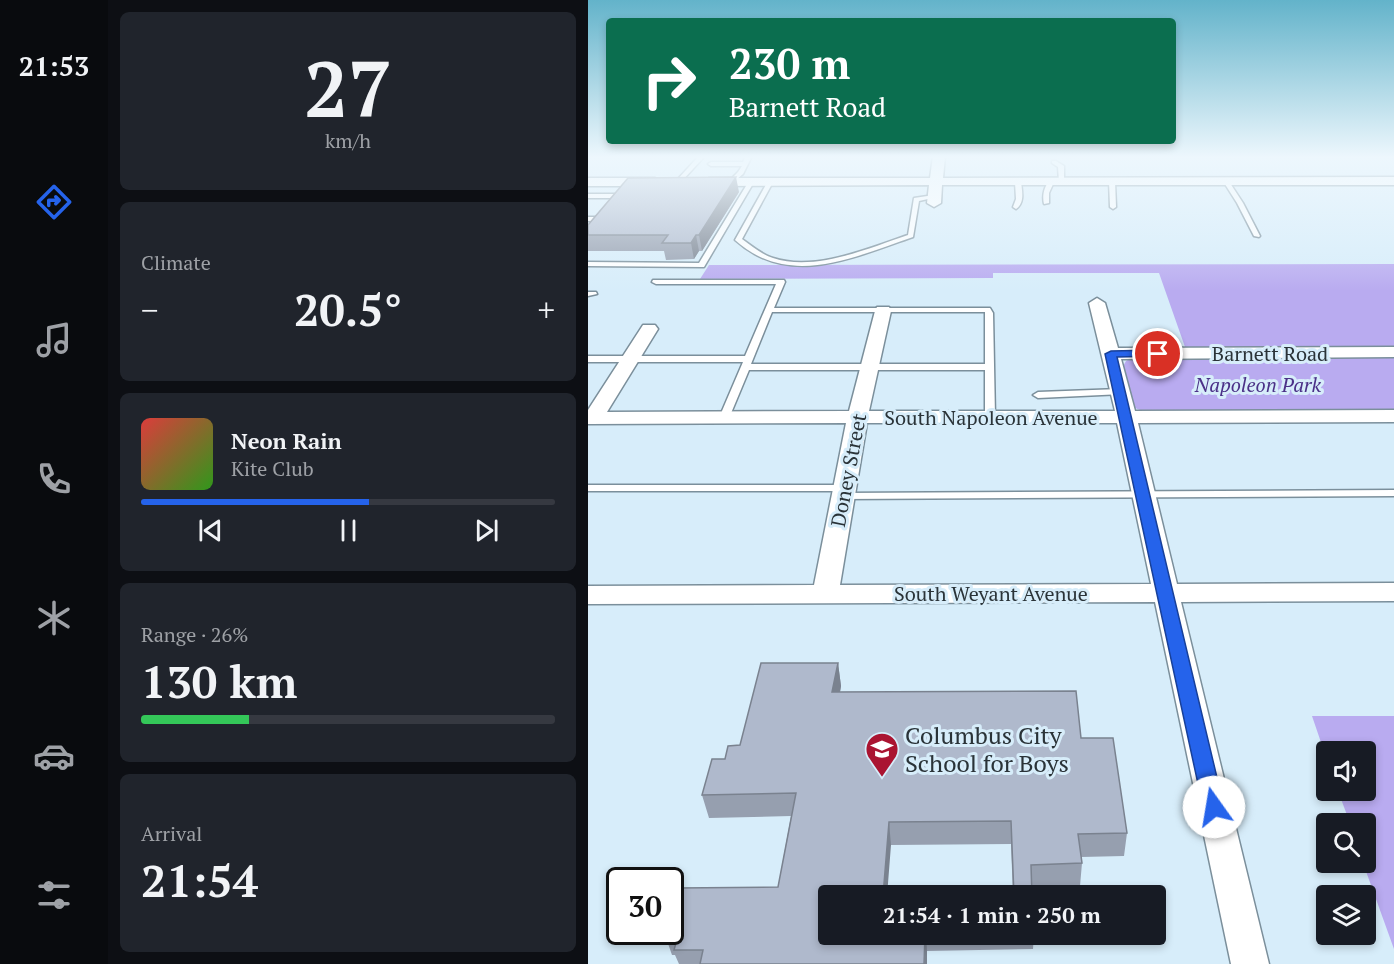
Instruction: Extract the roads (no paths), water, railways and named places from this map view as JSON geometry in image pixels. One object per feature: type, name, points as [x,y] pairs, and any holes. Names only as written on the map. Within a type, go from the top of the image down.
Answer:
[{"type":"street","points":[[1097,303],[1126,416],[1250,964]]},
{"type":"street","name":"Doney Street","points":[[825,594],[858,417],[883,311]]},
{"type":"street","points":[[590,418],[649,328]]},
{"type":"street","name":"Barnett Road","points":[[1111,354],[1394,352]]},
{"type":"street","name":"South Napoleon Avenue","points":[[590,418],[1394,416]]},
{"type":"street","name":"South Weyant Avenue","points":[[588,595],[1394,592]]},
{"type":"lane","points":[[610,207],[617,201]]},
{"type":"lane","points":[[589,265],[701,265],[740,201]]},
{"type":"lane","points":[[760,201],[738,240],[773,261],[785,263],[822,263],[911,236],[916,201]]},
{"type":"lane","points":[[1016,207],[1019,201]]},
{"type":"lane","points":[[1113,201],[1113,207]]},
{"type":"lane","points":[[1239,201],[1257,236]]},
{"type":"lane","points":[[588,219],[600,219]]},
{"type":"lane","points":[[656,282],[782,282],[724,418]]},
{"type":"lane","points":[[769,310],[987,310],[989,313],[990,417]]},
{"type":"lane","points":[[588,359],[630,358],[749,363],[990,367]]},
{"type":"lane","points":[[1038,394],[1120,392]]},
{"type":"lane","points":[[588,488],[1142,494],[1394,493]]},
{"type":"place","name":"Columbus City School for Boys","points":[[882,778]]},
{"type":"park label","name":"Napoleon Park","points":[[1258,384]]}]
